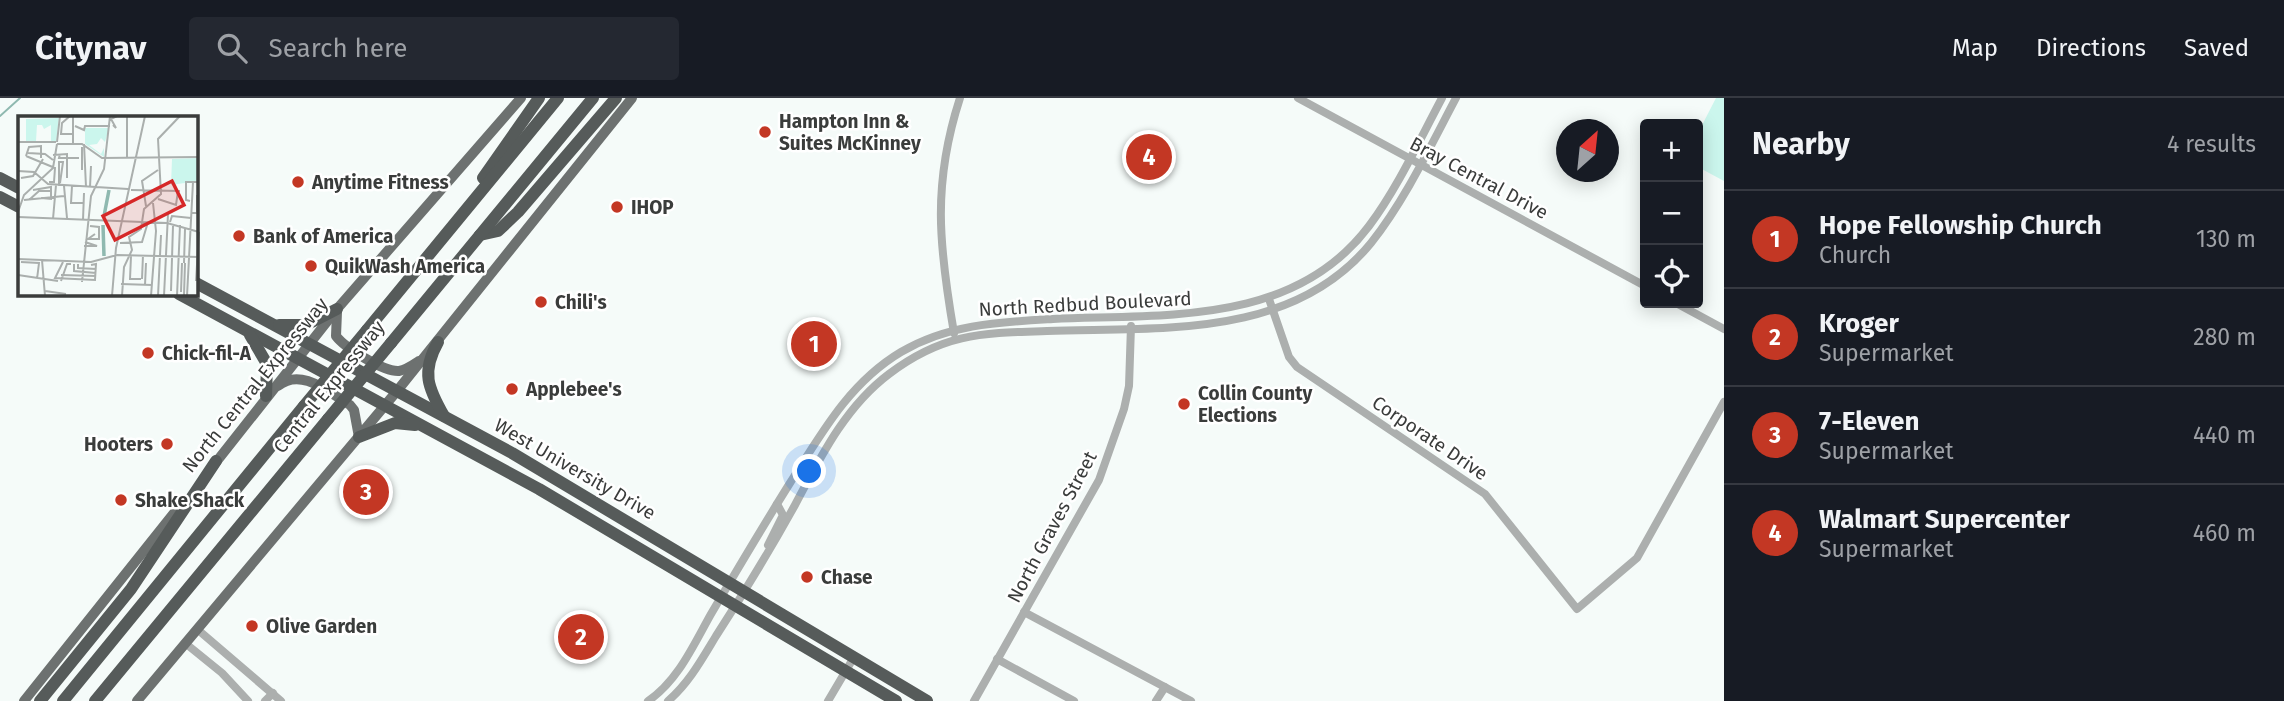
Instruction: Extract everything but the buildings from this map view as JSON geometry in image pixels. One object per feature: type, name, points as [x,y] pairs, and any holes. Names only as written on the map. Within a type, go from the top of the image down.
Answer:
[{"type":"highway","points":[[428,256],[539,98]]},
{"type":"highway","name":"Central Expressway","points":[[63,701],[558,98]]},
{"type":"highway","name":"Central Expressway","points":[[95,701],[593,98]]},
{"type":"highway","points":[[480,235],[498,231],[517,212],[616,98]]},
{"type":"highway","points":[[0,178],[18,187]]},
{"type":"highway","points":[[0,197],[18,207]]},
{"type":"highway","name":"West University Drive","points":[[198,284],[444,416],[927,701]]},
{"type":"highway","name":"West University Drive","points":[[183,296],[540,489],[895,701]]},
{"type":"highway","points":[[271,324],[306,325],[337,309]]},
{"type":"highway","points":[[248,332],[258,345],[267,365],[266,396]]},
{"type":"highway","points":[[438,342],[428,362],[426,377],[444,416]]},
{"type":"highway","points":[[359,437],[395,424],[425,426]]},
{"type":"highway","points":[[40,701],[131,589],[216,461]]},
{"type":"main road","name":"North Central Expressway","points":[[24,701],[337,309],[521,98]]},
{"type":"main road","points":[[137,701],[438,342],[632,98]]},
{"type":"main road","points":[[337,309],[336,336],[353,351],[394,371],[404,370],[425,357]]},
{"type":"main road","points":[[266,396],[290,378],[306,380],[352,407],[359,437]]},
{"type":"street","points":[[954,334],[942,264],[940,200],[947,148],[960,98]]},
{"type":"street","name":"Bray Central Drive","points":[[1298,98],[1640,283]]},
{"type":"street","name":"North Redbud Boulevard","points":[[648,701],[673,679],[776,504],[828,422],[849,394],[888,361],[917,344],[1005,322],[1213,312],[1269,299],[1306,281],[1346,251],[1382,206],[1442,98]]},
{"type":"street","name":"North Redbud Boulevard","points":[[668,701],[687,682],[736,606],[838,429],[864,396],[886,376],[954,334],[1216,324],[1272,311],[1309,294],[1354,261],[1385,224],[1456,98]]},
{"type":"street","name":"Corporate Drive","points":[[1269,299],[1289,357],[1297,367],[1485,494],[1577,609],[1637,558],[1724,402]]},
{"type":"street","points":[[1685,308],[1724,329]]},
{"type":"street","name":"North Graves Street","points":[[974,701],[1099,480],[1116,437],[1129,386],[1131,316]]},
{"type":"street","points":[[828,422],[838,429]]},
{"type":"street","points":[[766,555],[771,535],[783,515],[776,504]]},
{"type":"street","points":[[1024,612],[1191,701]]},
{"type":"street","points":[[197,629],[281,701]]},
{"type":"street","points":[[185,643],[216,668],[248,701]]},
{"type":"street","points":[[828,701],[854,657]]},
{"type":"street","points":[[997,659],[1074,701]]},
{"type":"street","points":[[1156,701],[1165,687]]},
{"type":"street","points":[[265,701],[273,693]]},
{"type":"green space","points":[[1716,98],[1724,98],[1724,181],[1703,170],[1703,123]]},
{"type":"waterway","points":[[0,116],[20,98]]},
{"type":"place","name":"Hampton Inn & Suites McKinney","points":[[765,132]]},
{"type":"place","name":"Walmart Supercenter","points":[[1149,157]]},
{"type":"place","name":"Anytime Fitness","points":[[298,182]]},
{"type":"place","name":"IHOP","points":[[617,207]]},
{"type":"place","name":"Bank of America","points":[[239,236]]},
{"type":"place","name":"QuikWash America","points":[[311,266]]},
{"type":"place","name":"Chili's","points":[[541,302]]},
{"type":"place","name":"Hope Fellowship Church","points":[[814,344]]},
{"type":"place","name":"Chick-fil-A","points":[[148,353]]},
{"type":"place","name":"Applebee's","points":[[512,389]]},
{"type":"place","name":"Collin County Elections","points":[[1184,404]]},
{"type":"place","name":"Hooters","points":[[167,444]]},
{"type":"place","name":"7-Eleven","points":[[366,492]]},
{"type":"place","name":"Shake Shack","points":[[121,500]]},
{"type":"place","name":"Chase","points":[[807,577]]},
{"type":"place","name":"Olive Garden","points":[[252,626]]},
{"type":"place","name":"Kroger","points":[[581,637]]}]
